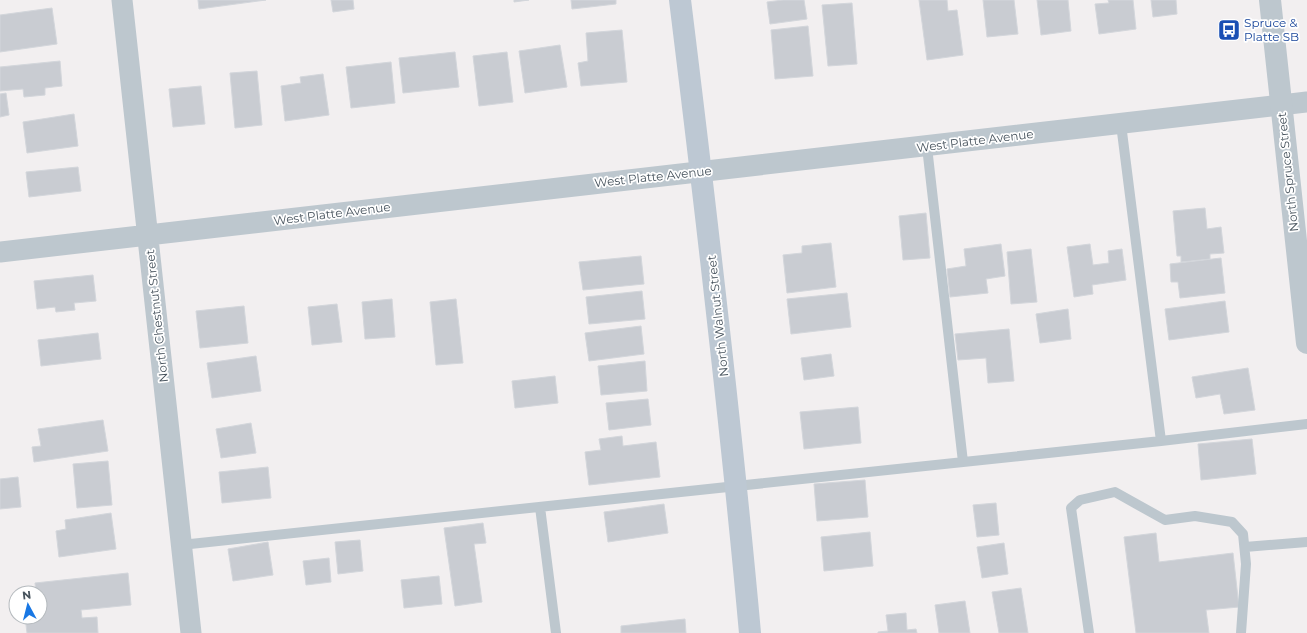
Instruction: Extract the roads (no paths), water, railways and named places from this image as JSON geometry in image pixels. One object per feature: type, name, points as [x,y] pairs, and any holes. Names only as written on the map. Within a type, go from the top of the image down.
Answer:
[{"type":"main road","name":"North Walnut Street","points":[[680,0],[737,486],[750,633]]},
{"type":"street","name":"North Chestnut Street","points":[[122,0],[181,545],[192,633]]},
{"type":"street","name":"North Spruce Street","points":[[1270,0],[1280,105],[1307,343]]},
{"type":"street","name":"West Platte Avenue","points":[[0,252],[701,171],[927,147],[1307,102]]},
{"type":"lane","points":[[1120,124],[1161,441]]},
{"type":"lane","points":[[927,147],[963,462]]},
{"type":"lane","points":[[181,545],[1161,441],[1307,424]]},
{"type":"lane","points":[[1089,633],[1071,508],[1080,500],[1115,492],[1165,520],[1195,516],[1232,522],[1243,534],[1246,564],[1241,633]]},
{"type":"lane","points":[[540,507],[556,633]]},
{"type":"lane","points":[[1245,547],[1307,542]]},
{"type":"place","name":"Spruce & Platte SB","points":[[1229,30]]}]
